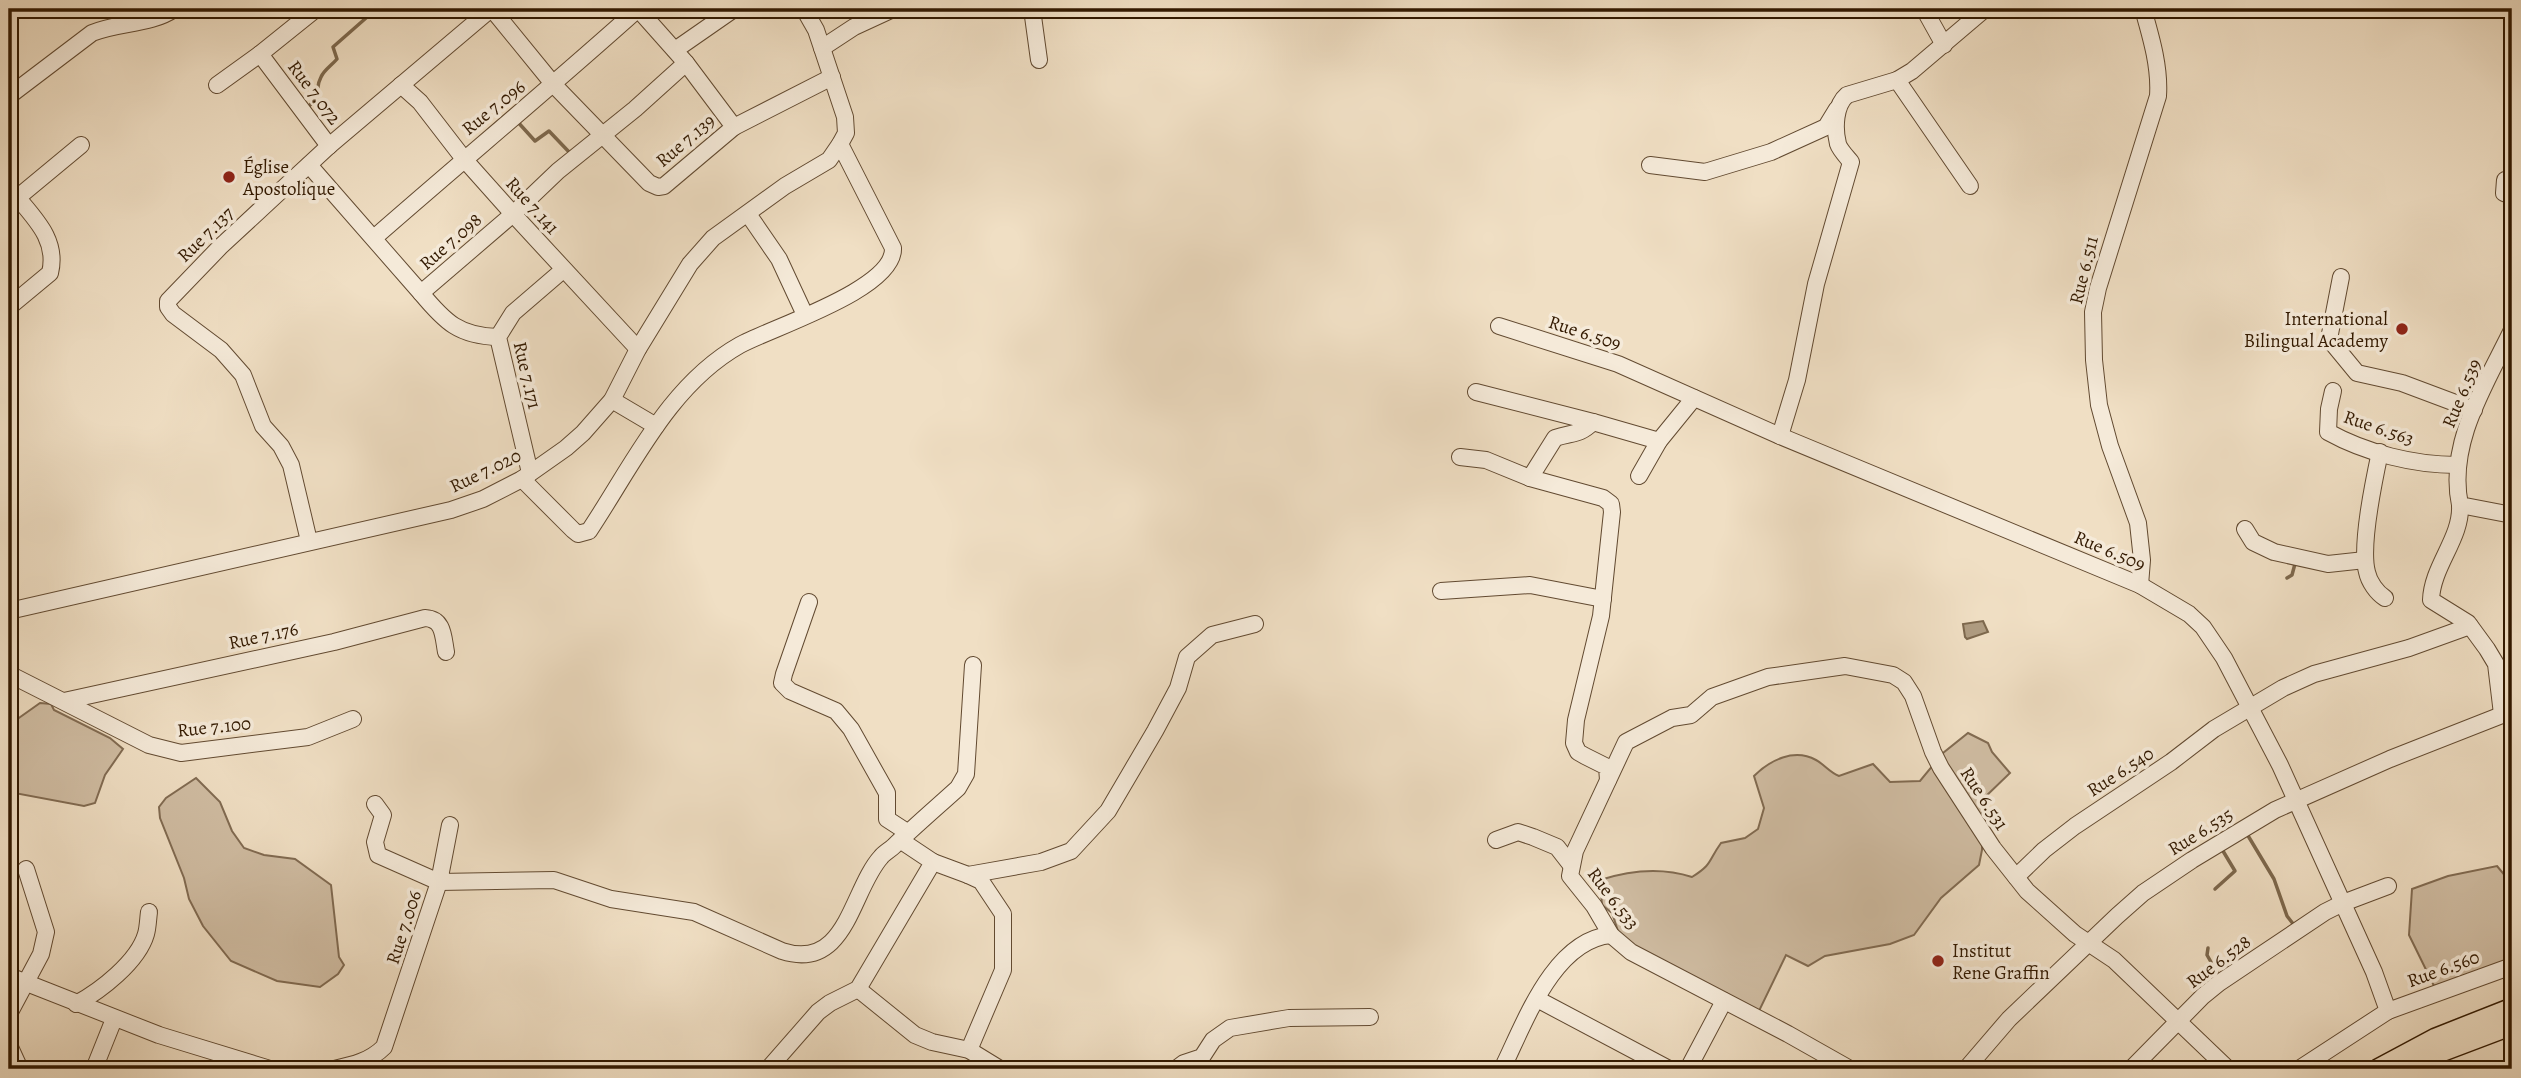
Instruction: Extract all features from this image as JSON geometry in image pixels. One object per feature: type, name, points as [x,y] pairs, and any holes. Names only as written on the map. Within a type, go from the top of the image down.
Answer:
[{"type":"main road","points":[[2378,1069],[2436,1038],[2512,1008]]},
{"type":"main road","points":[[2406,1069],[2438,1053],[2512,1025]]},
{"type":"street","points":[[9,96],[92,33],[105,27],[160,16],[174,9]]},
{"type":"street","name":"Rue 7.072","points":[[316,9],[260,54],[329,146]]},
{"type":"street","name":"Rue 7.137","points":[[309,541],[291,465],[281,446],[263,426],[243,375],[221,350],[173,314],[168,307],[171,296],[219,247],[329,146],[492,9]]},
{"type":"street","name":"Rue 7.139","points":[[492,9],[554,85],[649,183],[658,187],[664,186],[733,127],[675,50],[638,9]]},
{"type":"street","name":"Rue 7.096","points":[[374,238],[554,85],[638,9]]},
{"type":"street","points":[[675,50],[734,9]]},
{"type":"street","points":[[526,476],[573,530],[582,534],[589,531],[656,426],[685,390],[731,350],[849,297],[869,283],[893,257],[893,248],[841,144],[846,133],[845,117],[822,48],[804,9]]},
{"type":"street","points":[[822,48],[854,27],[893,9]]},
{"type":"street","points":[[1032,9],[1039,60]]},
{"type":"street","points":[[1924,9],[1944,45]]},
{"type":"street","points":[[1650,165],[1705,172],[1771,152],[1826,127],[1841,100],[1847,95],[1896,80],[1944,45],[1985,9]]},
{"type":"street","name":"Rue 6.511","points":[[2140,585],[2140,532],[2110,446],[2099,405],[2092,332],[2098,288],[2158,96],[2156,63],[2143,9]]},
{"type":"street","points":[[218,85],[260,54]]},
{"type":"street","name":"Rue 7.098","points":[[309,165],[421,293],[686,64]]},
{"type":"street","points":[[733,127],[832,77]]},
{"type":"street","points":[[1896,80],[1970,186]]},
{"type":"street","name":"Rue 7.141","points":[[401,85],[419,102],[464,159],[563,270],[638,349]]},
{"type":"street","points":[[1780,436],[1797,380],[1816,284],[1851,162],[1838,145],[1837,109]]},
{"type":"street","name":"Rue 7.020","points":[[9,611],[451,510],[483,499],[526,476],[566,448],[597,419],[612,400],[638,349],[690,264],[713,238],[785,186],[829,160],[841,144]]},
{"type":"street","points":[[9,307],[50,273],[52,265],[47,236],[11,197],[81,145]]},
{"type":"street","points":[[2505,180],[2504,193],[2512,196]]},
{"type":"street","points":[[748,214],[779,259],[805,315]]},
{"type":"street","name":"Rue 7.171","points":[[526,476],[498,337],[513,313],[563,270]]},
{"type":"street","points":[[2342,277],[2329,339],[2357,373],[2402,383],[2474,410]]},
{"type":"street","points":[[421,293],[455,327],[478,337],[498,337]]},
{"type":"street","name":"Rue 6.509","points":[[1499,326],[1618,364],[1780,436],[2140,585],[2179,607],[2203,627],[2252,708],[2381,986],[2388,1011]]},
{"type":"street","name":"Rue 6.539","points":[[2470,626],[2431,599],[2444,557],[2461,519],[2456,485],[2457,465],[2468,422],[2512,330]]},
{"type":"street","name":"Rue 6.563","points":[[2333,391],[2328,432],[2380,452],[2432,465],[2457,465]]},
{"type":"street","points":[[1476,392],[1659,442]]},
{"type":"street","points":[[1639,477],[1659,442],[1694,398]]},
{"type":"street","points":[[612,400],[656,426]]},
{"type":"street","points":[[1530,478],[1555,438],[1585,430],[1593,422]]},
{"type":"street","points":[[2380,452],[2373,486],[2365,560],[2367,574],[2385,598]]},
{"type":"street","points":[[1460,457],[1486,460],[1530,478],[1603,498],[1611,505],[1603,598],[1576,720],[1574,743],[1578,752],[1607,767],[1608,780]]},
{"type":"street","points":[[2460,505],[2512,515]]},
{"type":"street","points":[[2245,529],[2253,542],[2274,552],[2329,564],[2365,560]]},
{"type":"street","points":[[1441,591],[1530,585],[1603,598]]},
{"type":"street","points":[[809,602],[782,683],[790,691],[836,711],[851,729],[887,793],[887,819],[904,835],[906,844],[933,862],[981,881],[1003,914],[1003,970],[969,1050]]},
{"type":"street","name":"Rue 7.176","points":[[64,701],[334,642],[425,618],[435,618],[440,622],[446,652]]},
{"type":"street","points":[[968,875],[1041,862],[1071,851],[1108,811],[1178,688],[1187,657],[1212,635],[1255,624]]},
{"type":"street","points":[[2470,626],[2496,664],[2507,713]]},
{"type":"street","name":"Rue 6.540","points":[[2016,877],[2044,850],[2075,826],[2171,762],[2214,729],[2283,688],[2314,674],[2409,648],[2470,626]]},
{"type":"street","points":[[450,825],[439,882],[554,880],[611,899],[694,912],[797,956],[812,954],[831,941],[849,920],[881,857],[958,788],[966,774],[973,665]]},
{"type":"street","name":"Rue 6.531","points":[[1691,715],[1712,697],[1768,677],[1845,666],[1893,675],[1905,682],[1941,768],[1993,848],[2016,877],[2045,907],[2114,960],[2228,1069]]},
{"type":"street","name":"Rue 7.100","points":[[9,674],[149,746],[181,753],[308,737],[353,719]]},
{"type":"street","name":"Rue 6.535","points":[[1966,1069],[2009,1019],[2130,904],[2168,876],[2259,819],[2295,801],[2507,713]]},
{"type":"street","name":"Rue 6.533","points":[[1691,715],[1672,718],[1626,742],[1584,830],[1571,865],[1570,876],[1594,906],[1611,935],[1631,952],[1850,1069]]},
{"type":"street","name":"Rue 7.006","points":[[334,1069],[360,1063],[376,1055],[384,1047],[439,882],[378,855],[375,842],[383,815],[376,804]]},
{"type":"street","points":[[1496,840],[1518,832],[1533,836],[1556,847],[1571,865]]},
{"type":"street","points":[[768,1069],[818,1012],[858,989],[933,862]]},
{"type":"street","points":[[9,1014],[41,954],[46,932],[26,869]]},
{"type":"street","name":"Rue 6.528","points":[[2131,1069],[2219,983],[2343,903],[2388,886]]},
{"type":"street","points":[[76,1004],[108,983],[140,947],[146,934],[149,912]]},
{"type":"street","points":[[1502,1069],[1550,975],[1584,943],[1597,936],[1611,935]]},
{"type":"street","name":"Rue 6.560","points":[[2388,1011],[2512,966]]},
{"type":"street","points":[[9,976],[114,1019],[270,1069]]},
{"type":"street","points":[[858,989],[915,1035],[932,1042],[969,1050],[1000,1069]]},
{"type":"street","points":[[1537,999],[1670,1069]]},
{"type":"street","points":[[1688,1069],[1724,1000]]},
{"type":"street","points":[[2299,1069],[2388,1011]]},
{"type":"street","points":[[1176,1069],[1184,1063],[1202,1058],[1213,1040],[1230,1028],[1289,1018],[1370,1017]]},
{"type":"street","points":[[94,1069],[114,1019]]},
{"type":"street","points":[[9,1045],[20,1069]]},
{"type":"shaded area","points":[[1983,621],[1988,632],[1967,639],[1965,637],[1963,624]]},
{"type":"shaded area","points":[[40,703],[51,704],[54,710],[110,738],[123,749],[105,775],[95,803],[84,806],[9,792],[9,725]]},
{"type":"shaded area","points":[[1968,733],[1988,743],[2010,773],[1982,800],[1982,850],[1979,865],[1941,898],[1914,935],[1890,944],[1825,956],[1808,966],[1786,955],[1759,1011],[1621,940],[1612,913],[1602,905],[1600,880],[1646,871],[1692,877],[1707,865],[1721,843],[1745,838],[1758,829],[1764,808],[1754,776],[1775,761],[1799,755],[1808,757],[1839,776],[1873,764],[1890,782],[1920,781],[1943,753]]},
{"type":"shaded area","points":[[196,778],[220,802],[232,831],[244,848],[264,855],[295,859],[331,885],[339,957],[344,965],[338,974],[320,987],[277,981],[231,961],[203,926],[189,899],[184,878],[160,818],[159,807],[166,798]]},
{"type":"shaded area","points":[[2497,866],[2512,884],[2512,961],[2434,986],[2409,935],[2412,889],[2448,876]]},
{"type":"waterway","points":[[307,108],[317,95],[322,74],[337,59],[333,47],[366,18]]},
{"type":"waterway","points":[[516,120],[535,141],[549,131],[570,153]]},
{"type":"waterway","points":[[2287,578],[2292,575],[2296,560]]},
{"type":"waterway","points":[[2247,834],[2274,879],[2287,916],[2294,925]]},
{"type":"waterway","points":[[2215,889],[2235,871],[2223,851]]},
{"type":"waterway","points":[[2208,948],[2207,955],[2219,976]]},
{"type":"place","name":"Église Apostolique","points":[[229,177]]},
{"type":"place","name":"International Bilingual Academy","points":[[2402,329]]},
{"type":"place","name":"Institut Rene Graffin","points":[[1938,961]]}]
